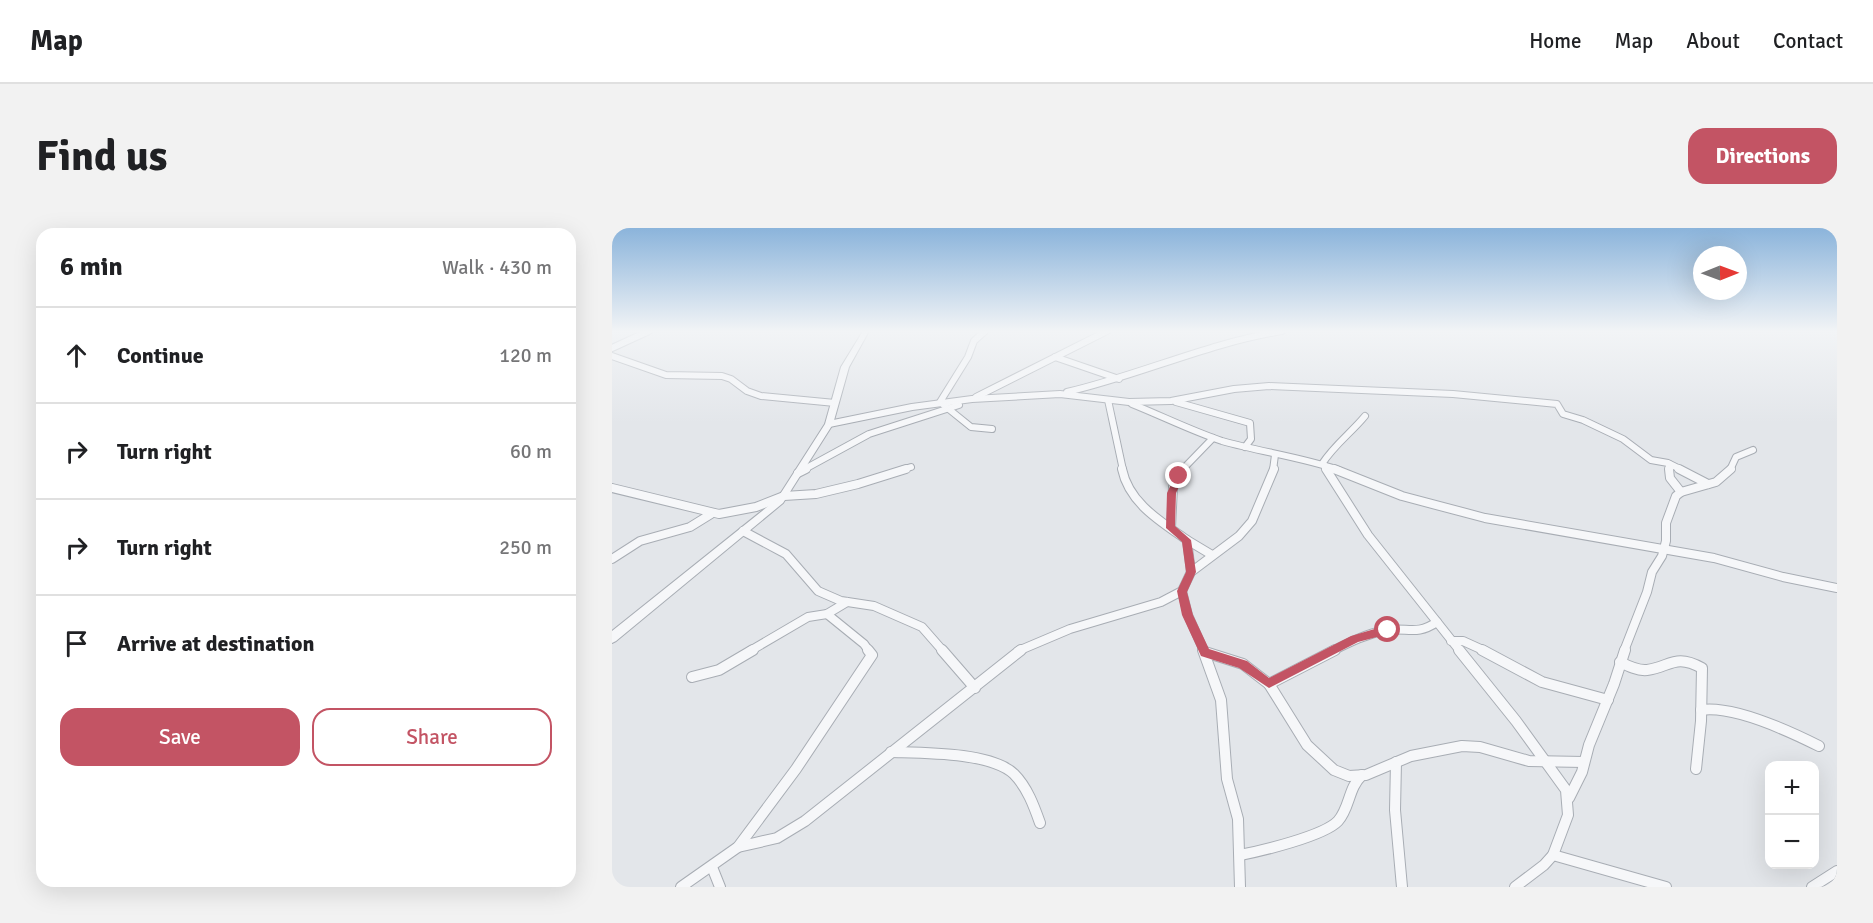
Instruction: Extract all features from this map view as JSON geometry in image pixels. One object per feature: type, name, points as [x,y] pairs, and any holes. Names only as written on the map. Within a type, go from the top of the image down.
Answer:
[{"type":"street","points":[[628,362],[666,375],[722,376],[731,379],[747,391],[761,396],[835,403]]},
{"type":"street","points":[[612,638],[784,496],[829,424],[848,362]]},
{"type":"street","points":[[940,402],[965,362]]},
{"type":"street","points":[[798,473],[869,434],[972,399],[1046,362]]},
{"type":"street","points":[[1068,362],[1119,380]]},
{"type":"street","points":[[829,424],[940,402],[1060,394],[1119,380],[1167,362]]},
{"type":"street","points":[[1060,394],[1130,402],[1171,401],[1234,389],[1269,386],[1394,391],[1461,395],[1507,401],[1548,402],[1557,404],[1566,416],[1583,420],[1628,442],[1652,460],[1669,464],[1708,484]]},
{"type":"street","points":[[1108,400],[1124,473],[1132,494],[1150,514],[1212,555]]},
{"type":"street","points":[[1171,401],[1250,423],[1251,439],[1245,447]]},
{"type":"street","points":[[940,402],[974,428],[992,429]]},
{"type":"street","points":[[1130,402],[1214,438],[1275,455],[1323,465],[1402,496],[1447,509],[1663,548],[1837,588]]},
{"type":"street","points":[[1323,465],[1332,448],[1354,430],[1365,416]]},
{"type":"street","points":[[1171,528],[1171,493],[1175,483],[1187,466],[1214,438]]},
{"type":"street","points":[[1515,887],[1544,865],[1553,855],[1567,822],[1569,798],[1608,700],[1652,572],[1661,559],[1666,541],[1666,523],[1676,496],[1725,475],[1736,457],[1753,450]]},
{"type":"street","points":[[1191,572],[1239,536],[1252,521],[1274,468],[1275,455]]},
{"type":"street","points":[[1669,464],[1670,478],[1681,492]]},
{"type":"street","points":[[1323,465],[1368,535],[1547,762],[1569,798]]},
{"type":"street","points":[[612,488],[711,514],[747,510],[784,496],[819,493],[866,482],[911,467]]},
{"type":"street","points":[[612,560],[640,540],[690,527],[711,514]]},
{"type":"street","points":[[743,531],[786,555],[818,591],[838,601],[874,606],[922,627],[943,654],[975,688]]},
{"type":"street","points":[[738,847],[762,843],[791,831],[975,688],[1020,650],[1034,643],[1161,602],[1182,591],[1186,587],[1191,572],[1187,540]]},
{"type":"street","points":[[1182,591],[1188,615],[1205,652],[1221,700],[1227,779],[1238,819],[1240,887]]},
{"type":"street","points":[[692,677],[724,667],[808,617],[827,614],[850,601]]},
{"type":"street","points":[[681,887],[738,847],[796,769],[872,654],[827,614]]},
{"type":"street","points":[[1269,684],[1362,636],[1388,630],[1425,630],[1437,622]]},
{"type":"street","points":[[1451,641],[1458,640],[1473,645],[1542,682],[1608,700]]},
{"type":"street","points":[[1205,652],[1243,664],[1269,684],[1297,731],[1321,761],[1339,771],[1362,775]]},
{"type":"street","points":[[1620,662],[1631,668],[1647,670],[1672,661],[1698,664],[1702,669],[1696,769]]},
{"type":"street","points":[[1701,710],[1714,708],[1776,726],[1819,746]]},
{"type":"street","points":[[1240,855],[1307,835],[1335,823],[1353,783],[1362,775],[1411,756],[1463,746],[1481,747],[1520,759],[1584,762]]},
{"type":"street","points":[[891,752],[960,755],[1010,770],[1029,795],[1040,823]]},
{"type":"street","points":[[1396,762],[1395,810],[1402,887]]},
{"type":"street","points":[[1553,855],[1666,887]]},
{"type":"street","points":[[712,867],[720,887]]},
{"type":"street","points":[[1812,887],[1837,871]]},
{"type":"route","points":[[1179,476],[1171,493],[1171,528],[1187,540],[1191,572],[1186,587],[1182,591],[1188,615],[1205,652],[1243,664],[1269,684],[1311,661],[1338,650],[1355,639],[1388,630]]}]
